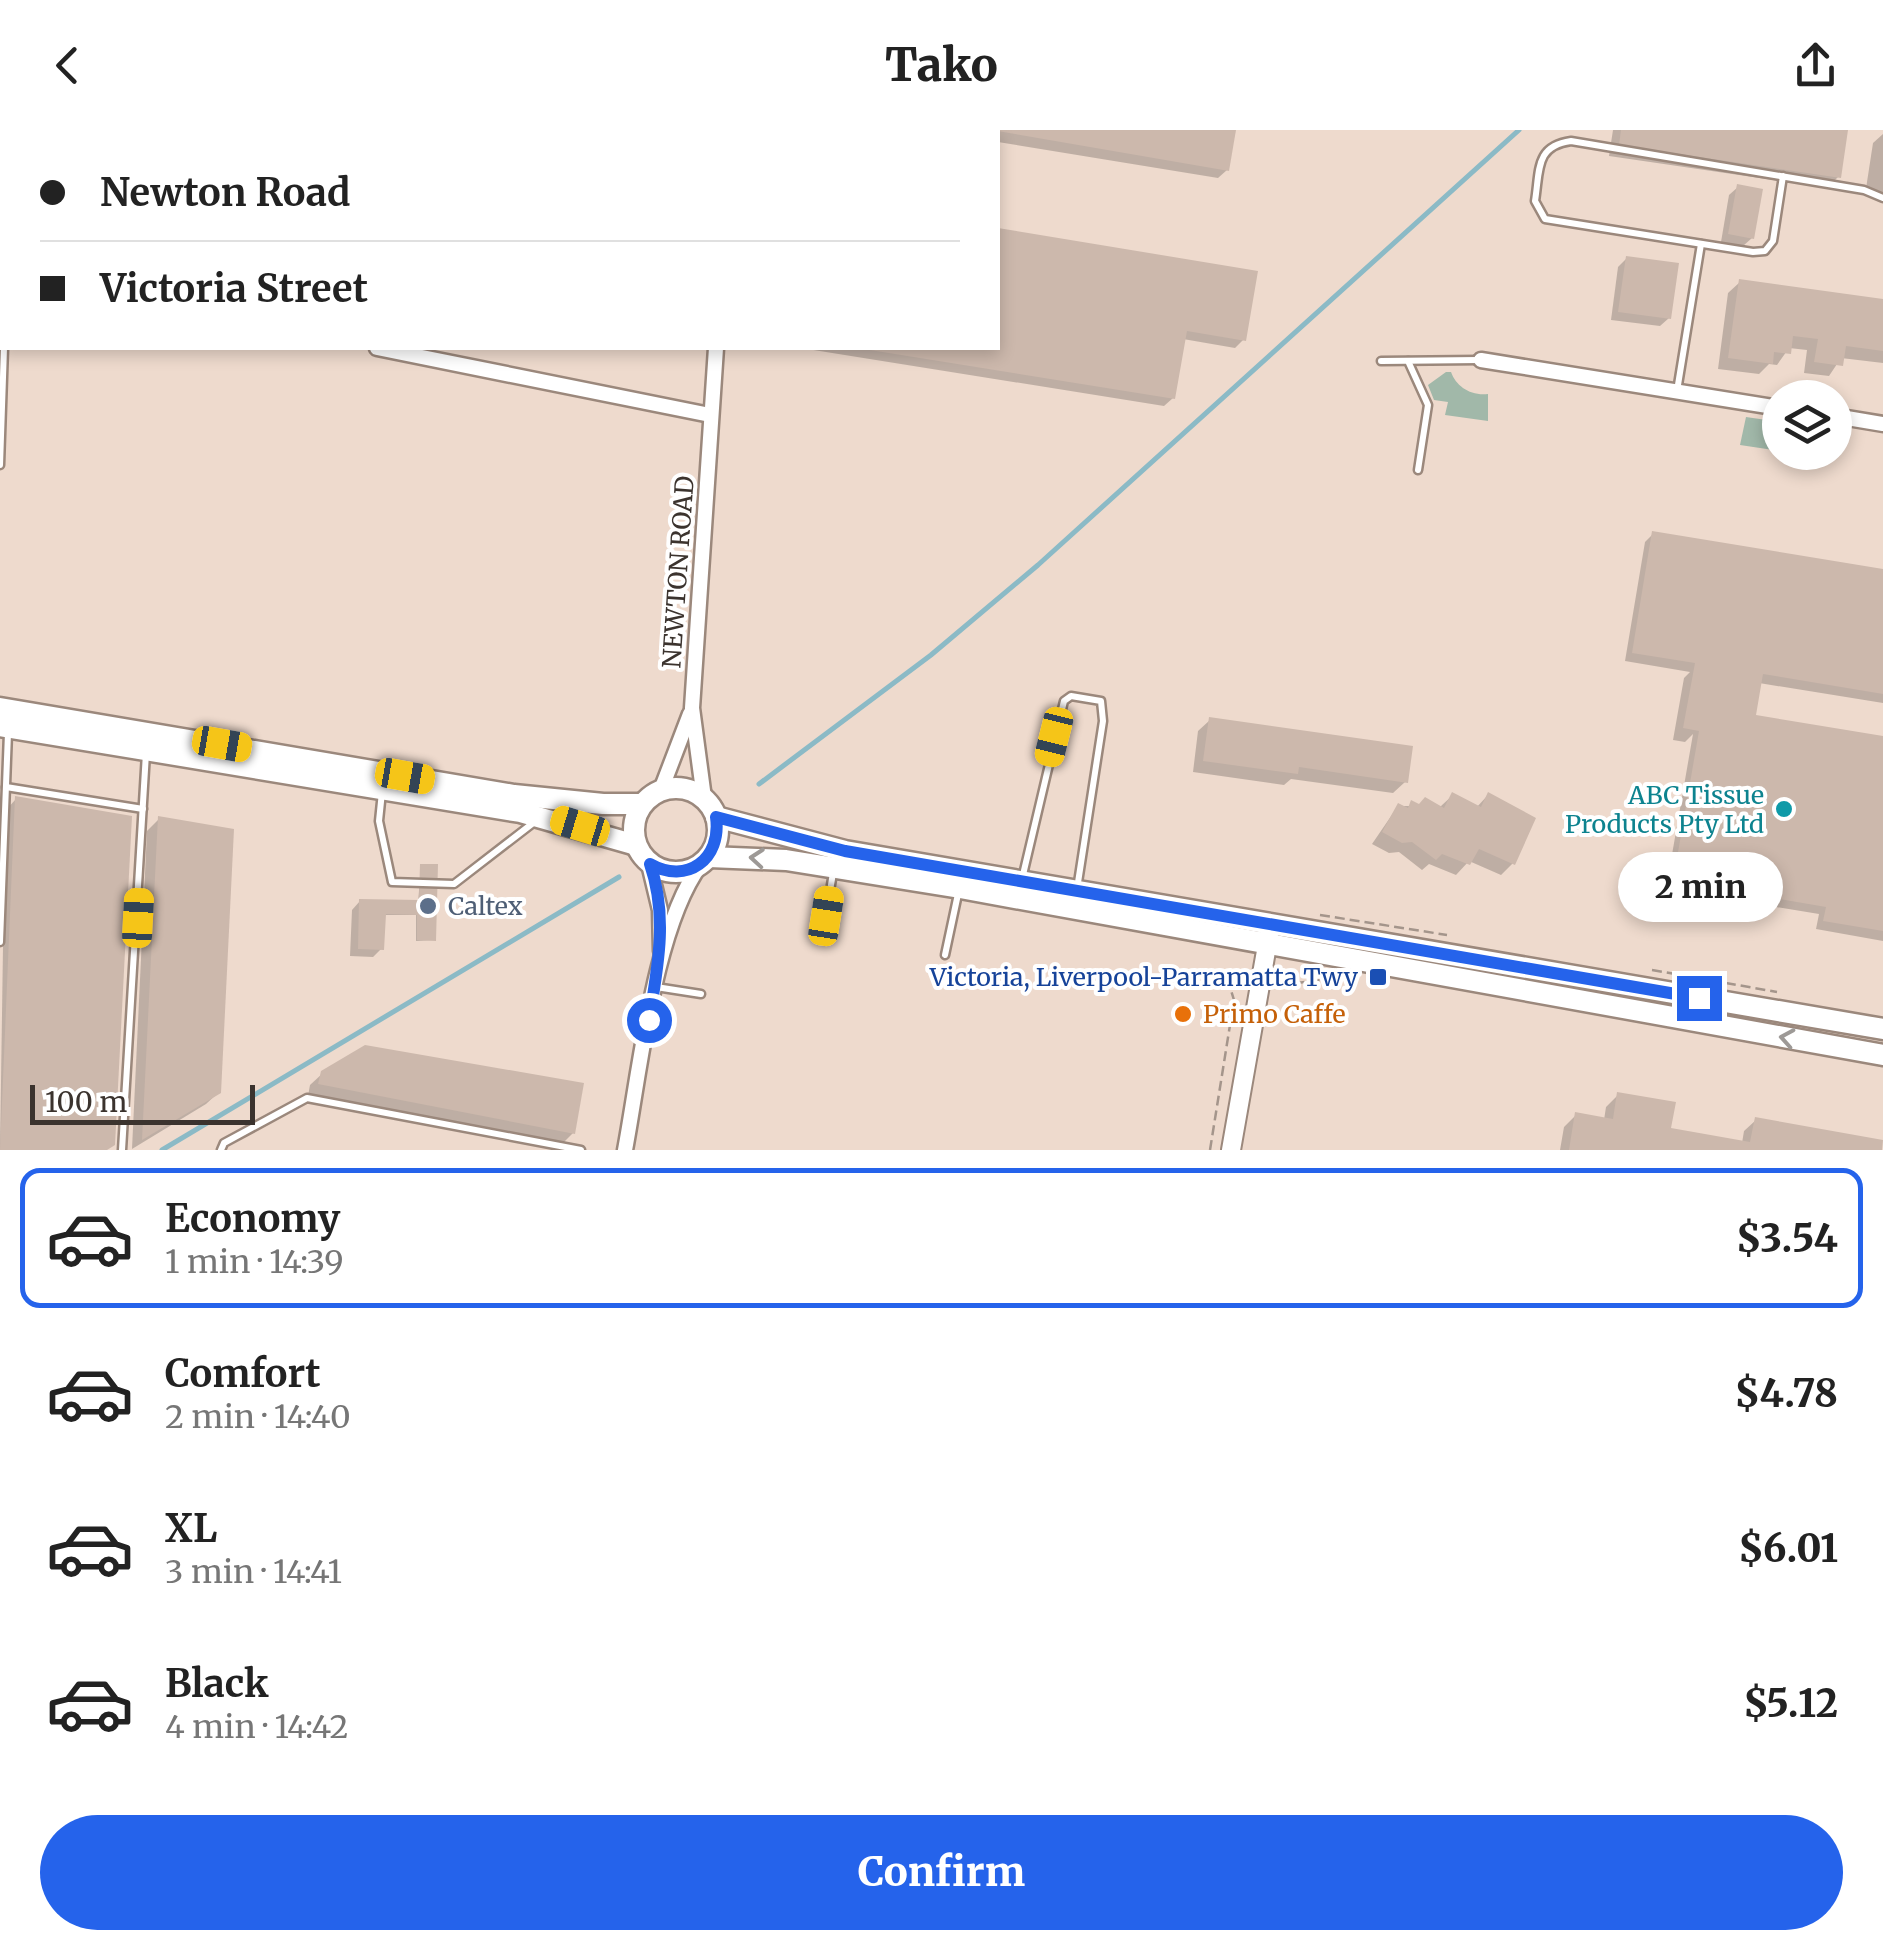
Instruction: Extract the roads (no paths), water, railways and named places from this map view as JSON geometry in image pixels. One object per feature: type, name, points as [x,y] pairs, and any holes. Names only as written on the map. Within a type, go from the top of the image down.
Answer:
[{"type":"main road","points":[[3,720],[514,795],[642,804]]},
{"type":"main road","points":[[3,720],[542,816],[636,845]]},
{"type":"main road","points":[[705,861],[716,845],[716,817],[704,798],[684,789],[661,790],[642,804],[636,816],[636,845],[650,864],[671,872],[705,861],[834,867],[1883,1030]]},
{"type":"main road","points":[[716,817],[794,840],[1077,890],[1883,1055]]},
{"type":"street","points":[[386,350],[710,415]]},
{"type":"street","name":"NEWTON ROAD","points":[[704,798],[692,708],[716,350]]},
{"type":"street","points":[[1481,360],[1762,405]]},
{"type":"street","points":[[1852,419],[1883,424]]},
{"type":"street","points":[[661,790],[692,708]]},
{"type":"street","points":[[626,1150],[661,957],[682,896],[705,861]]},
{"type":"street","points":[[650,864],[660,910],[661,957]]},
{"type":"street","points":[[1231,1150],[1269,932]]},
{"type":"lane","points":[[1783,176],[1772,241],[1765,251],[1545,219],[1535,201],[1545,151],[1552,144],[1571,141],[1783,176],[1864,190],[1883,198]]},
{"type":"lane","points":[[1677,391],[1700,244]]},
{"type":"lane","points":[[0,464],[4,350]]},
{"type":"lane","points":[[1381,361],[1481,360]]},
{"type":"lane","points":[[1408,361],[1428,405],[1418,470]]},
{"type":"lane","points":[[1022,881],[1064,701],[1072,696],[1101,701],[1103,722],[1077,890]]},
{"type":"lane","points":[[0,942],[6,787],[3,720]]},
{"type":"lane","points":[[122,1150],[146,748]]},
{"type":"lane","points":[[6,787],[143,809]]},
{"type":"lane","points":[[382,788],[379,821],[392,882],[454,884],[542,816]]},
{"type":"lane","points":[[823,932],[834,867]]},
{"type":"lane","points":[[945,955],[960,888]]},
{"type":"lane","points":[[655,987],[702,994]]},
{"type":"lane","points":[[222,1150],[224,1143],[307,1098],[580,1150]]},
{"type":"waterway","points":[[759,784],[931,655],[1038,565],[1519,130]]},
{"type":"waterway","points":[[162,1150],[619,877]]},
{"type":"place","name":"ABC Tissue Products Pty Ltd","points":[[1784,809]]},
{"type":"place","name":"Caltex","points":[[428,906]]},
{"type":"place","name":"Victoria, Liverpool-Parramatta Twy","points":[[1378,977]]},
{"type":"place","name":"Primo Caffe","points":[[1183,1014]]}]
